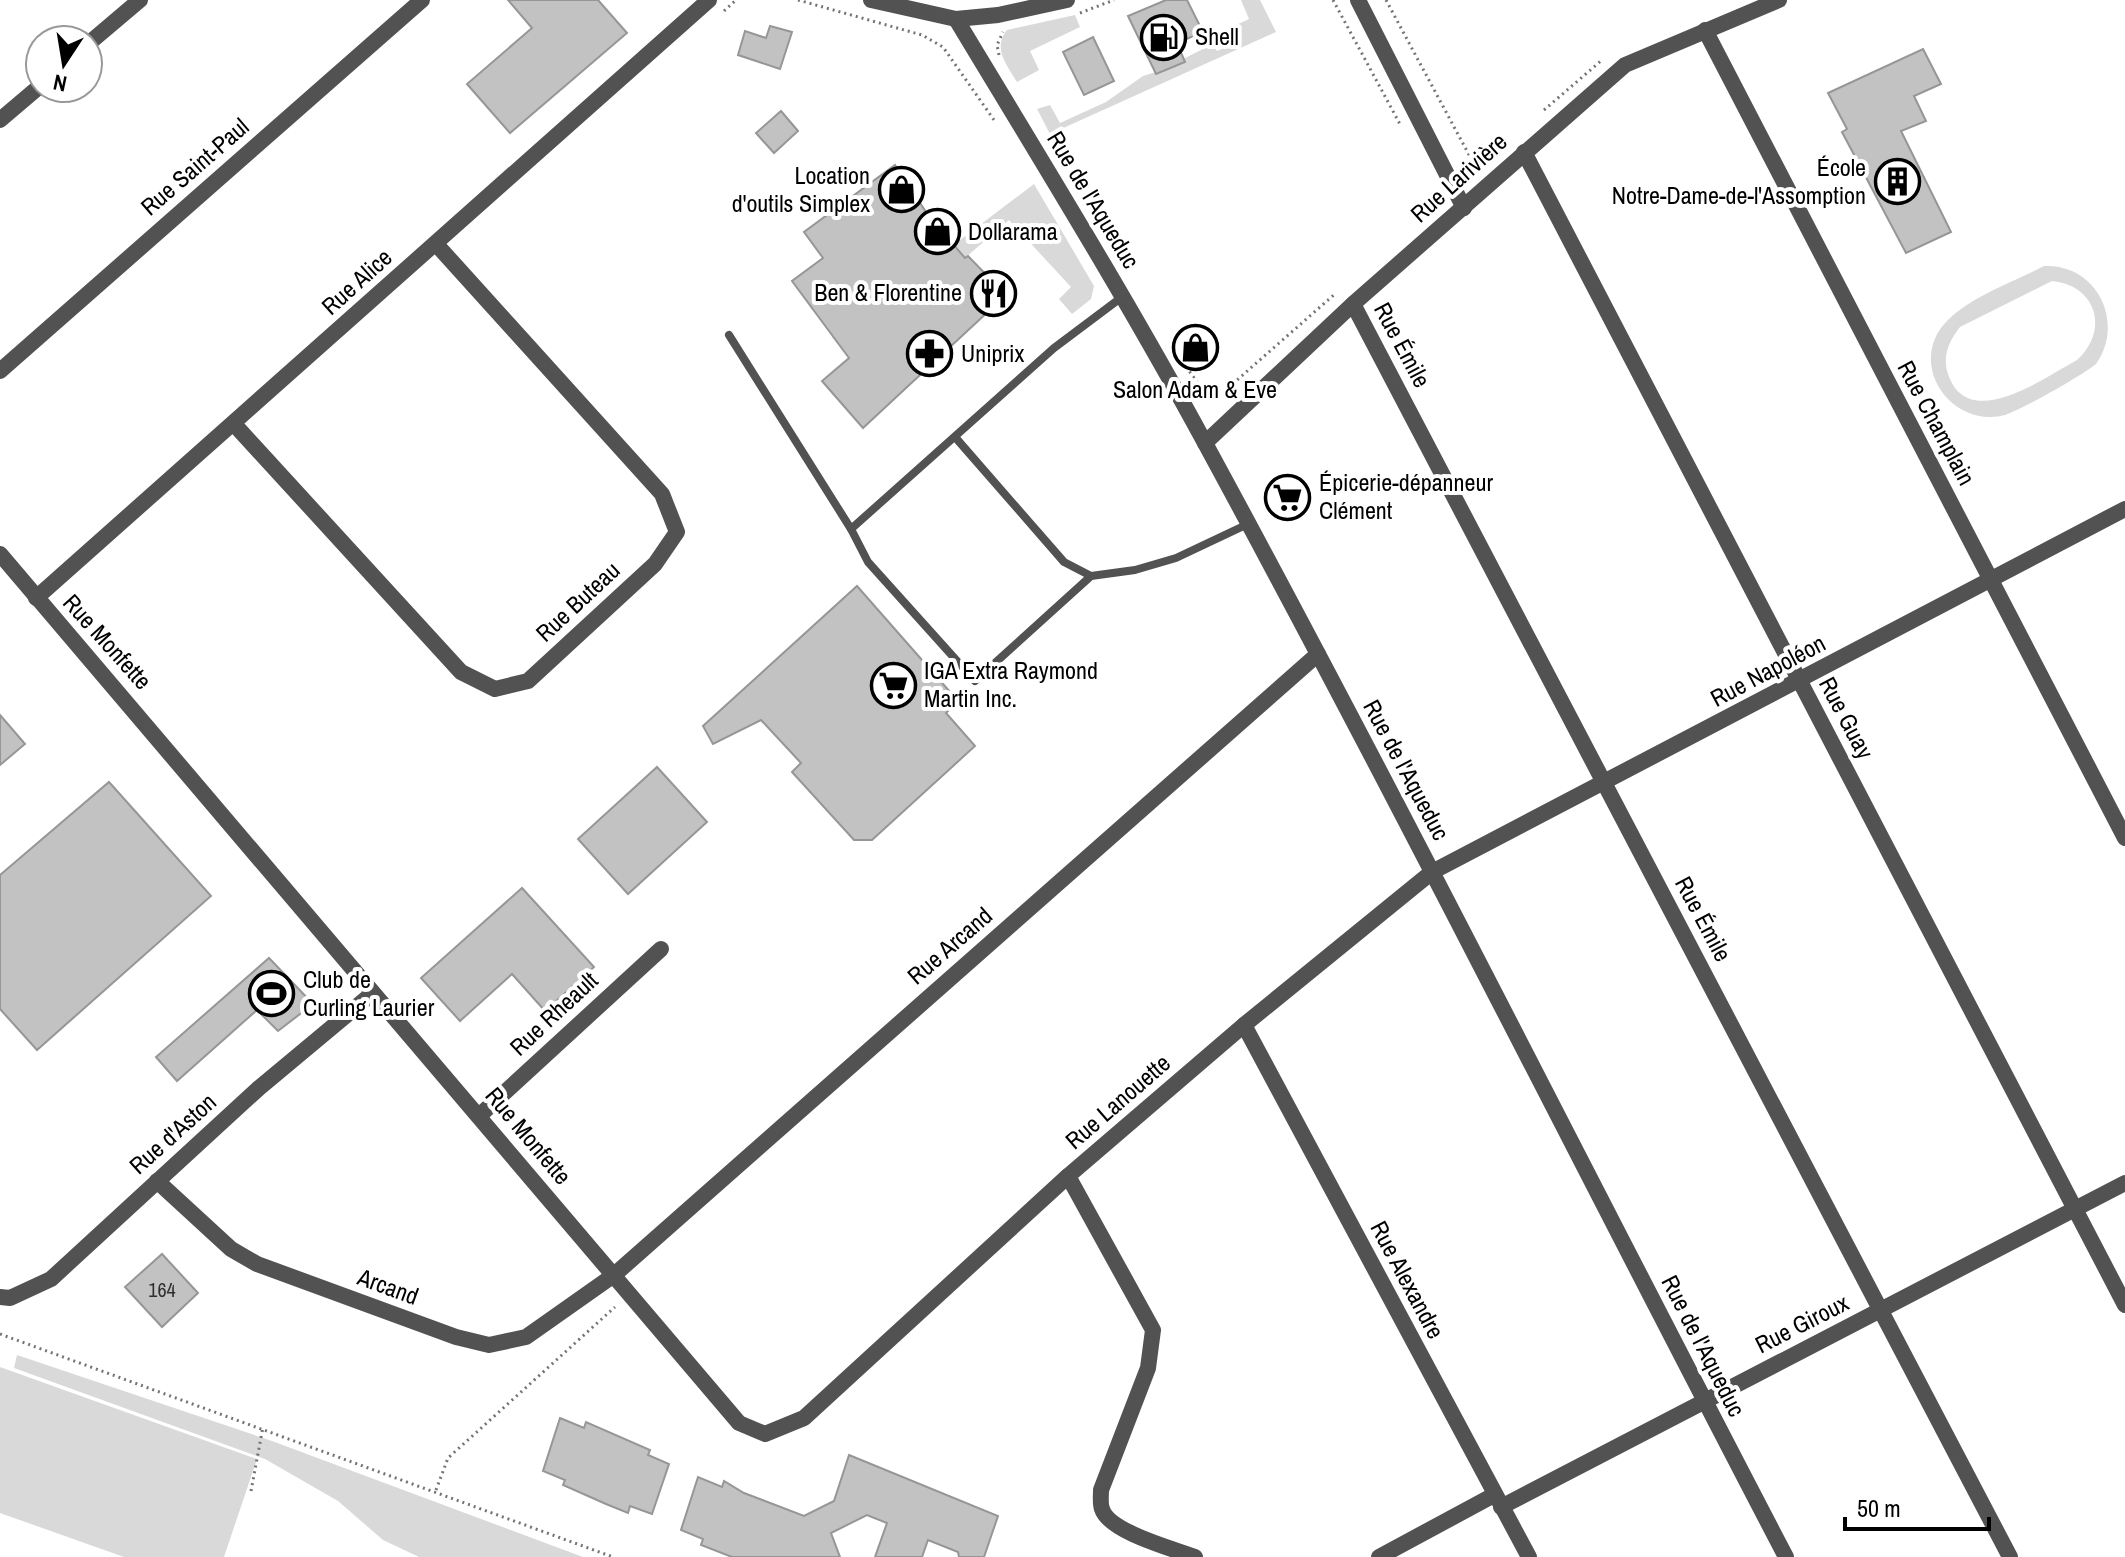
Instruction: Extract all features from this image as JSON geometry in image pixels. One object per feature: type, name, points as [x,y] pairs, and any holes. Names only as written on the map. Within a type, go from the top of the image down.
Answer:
[{"type":"street","points":[[104,30],[140,0]]},
{"type":"street","name":"Rue Saint-Paul","points":[[0,371],[422,0]]},
{"type":"street","name":"Rue Alice","points":[[36,598],[709,0]]},
{"type":"street","points":[[871,0],[956,19],[998,15],[1067,0]]},
{"type":"street","points":[[1358,0],[1464,208]]},
{"type":"street","name":"Rue Larivière","points":[[1205,443],[1353,304],[1625,65],[1779,0]]},
{"type":"street","name":"Rue de l'Aqueduc","points":[[956,19],[1123,297],[1205,443],[1432,872],[1786,1557]]},
{"type":"street","name":"Rue Champlain","points":[[1705,30],[2125,838]]},
{"type":"street","points":[[0,120],[24,100]]},
{"type":"street","name":"Rue Guay","points":[[1524,152],[2125,1305]]},
{"type":"street","name":"Rue Buteau","points":[[234,424],[461,672],[495,689],[528,681],[655,564],[677,532],[662,494],[436,244]]},
{"type":"street","name":"Rue Émile","points":[[1353,304],[2010,1557]]},
{"type":"street","name":"Rue Napoléon","points":[[1432,872],[1605,785],[2125,509]]},
{"type":"street","name":"Rue Monfette","points":[[0,554],[140,714],[739,1423],[756,1433],[775,1433],[804,1418],[1068,1176]]},
{"type":"street","name":"Rue Arcand","points":[[614,1275],[1318,654]]},
{"type":"street","name":"Rue Lanouette","points":[[1195,1557],[1127,1531],[1111,1521],[1102,1510],[1101,1490],[1148,1368],[1153,1330],[1068,1176],[1244,1025],[1432,872]]},
{"type":"street","name":"Rue Rheault","points":[[479,1116],[661,949]]},
{"type":"street","name":"Rue d'Aston","points":[[0,1297],[10,1298],[51,1279],[259,1088],[373,993]]},
{"type":"street","name":"Rue Alexandre","points":[[1244,1025],[1529,1557]]},
{"type":"street","name":"Arcand","points":[[157,1181],[231,1249],[257,1264],[456,1337],[489,1345],[526,1337],[614,1275]]},
{"type":"street","name":"Rue Giroux","points":[[1379,1557],[1704,1400],[2125,1183]]},
{"type":"lane","points":[[851,529],[1054,348],[1123,297]]},
{"type":"lane","points":[[729,335],[851,529],[868,562],[975,681],[1091,576],[1135,570],[1176,558],[1248,524]]},
{"type":"lane","points":[[955,437],[1064,562],[1091,576]]},
{"type":"path","points":[[798,0],[922,35],[943,47]]},
{"type":"path","points":[[1333,0],[1401,127]]},
{"type":"path","points":[[1386,0],[1477,168]]},
{"type":"path","points":[[1207,396],[1220,395],[1344,286]]},
{"type":"path","points":[[436,1490],[448,1458],[616,1306]]},
{"type":"path","points":[[0,1334],[263,1427],[613,1557]]},
{"type":"path","points":[[251,1491],[263,1427]]},
{"type":"shaded area","points":[[1241,0],[1260,0],[1276,32],[1050,134],[1037,109],[1050,105],[1060,123],[1106,102],[1143,76],[1184,63],[1183,59],[1213,44],[1217,51],[1241,40],[1234,26],[1249,19]]},
{"type":"shaded area","points":[[1075,15],[1080,27],[1030,51],[1039,70],[1017,82],[1001,50],[1007,30]]},
{"type":"shaded area","points":[[1034,184],[1094,286],[1091,299],[1072,314],[1059,299],[1071,287],[1009,220],[849,358],[832,337]]},
{"type":"shaded area","points":[[2044,266],[2063,268],[2079,275],[2092,285],[2101,299],[2107,314],[2108,331],[2096,364],[2052,392],[2005,415],[1985,417],[1967,412],[1951,402],[1933,372],[1931,355],[1936,337],[1958,311]],"holes":[[[2052,281],[2067,284],[2088,300],[2095,323],[2093,336],[2077,360],[2008,396],[1972,400],[1958,391],[1948,374],[1946,355],[1960,327]]]},
{"type":"shaded area","points":[[17,1355],[272,1441],[583,1557],[419,1557],[383,1540],[338,1501],[265,1459],[14,1368]]},
{"type":"shaded area","points":[[0,1367],[257,1459],[224,1557],[124,1557],[0,1513]]},
{"type":"building","points":[[508,0],[598,0],[627,33],[510,133],[467,84],[532,28]]},
{"type":"building","name":"Shell","points":[[1166,0],[1187,0],[1203,32],[1177,43],[1185,62],[1156,74],[1128,16]]},
{"type":"building","points":[[770,26],[792,32],[780,69],[738,55],[745,31],[766,38]]},
{"type":"building","points":[[1093,37],[1114,81],[1084,95],[1063,52]]},
{"type":"building","name":"École Notre-Dame-de-l'Assomption","points":[[1923,49],[1941,84],[1914,96],[1926,121],[1901,131],[1951,232],[1906,253],[1842,132],[1847,129],[1828,93]]},
{"type":"building","points":[[781,111],[798,131],[774,153],[756,133]]},
{"type":"building","points":[[895,165],[928,215],[965,258],[968,256],[1006,295],[863,428],[822,381],[849,358],[792,281],[823,258],[804,232]]},
{"type":"building","points":[[857,586],[958,701],[946,713],[975,746],[872,840],[854,840],[792,772],[801,763],[761,720],[713,744],[703,726]]},
{"type":"building","points":[[0,715],[25,744],[0,765]]},
{"type":"building","points":[[657,767],[707,822],[628,894],[578,839]]},
{"type":"building","points":[[109,782],[211,896],[37,1050],[0,1009],[0,875]]},
{"type":"building","points":[[522,888],[594,967],[545,1011],[512,974],[460,1021],[421,978]]},
{"type":"building","points":[[269,958],[313,1004],[278,1031],[257,1010],[177,1081],[156,1057]]},
{"type":"building","points":[[162,1254],[198,1293],[162,1327],[125,1287]]},
{"type":"building","points":[[560,1418],[584,1428],[586,1422],[650,1450],[648,1455],[669,1464],[652,1514],[630,1506],[628,1513],[563,1485],[565,1480],[543,1471]]},
{"type":"building","points":[[849,1455],[998,1516],[984,1557],[959,1557],[958,1552],[928,1540],[922,1557],[875,1557],[887,1523],[867,1515],[831,1533],[840,1557],[732,1557],[701,1545],[703,1539],[681,1530],[698,1477],[722,1487],[724,1481],[744,1493],[804,1516],[834,1501]]},
{"type":"place","name":"Shell","points":[[1164,37]]},
{"type":"place","name":"École Notre-Dame-de-l'Assomption","points":[[1897,182]]},
{"type":"place","name":"Location d'outils Simplex","points":[[901,190]]},
{"type":"place","name":"Dollarama","points":[[937,232]]},
{"type":"place","name":"Ben & Florentine","points":[[993,293]]},
{"type":"place","name":"Salon Adam & Eve","points":[[1195,348]]},
{"type":"place","name":"Uniprix","points":[[930,354]]},
{"type":"place","name":"Épicerie-dépanneur Clément","points":[[1288,497]]},
{"type":"place","name":"IGA Extra Raymond Martin Inc.","points":[[893,685]]},
{"type":"place","name":"Club de Curling Laurier","points":[[272,994]]}]
